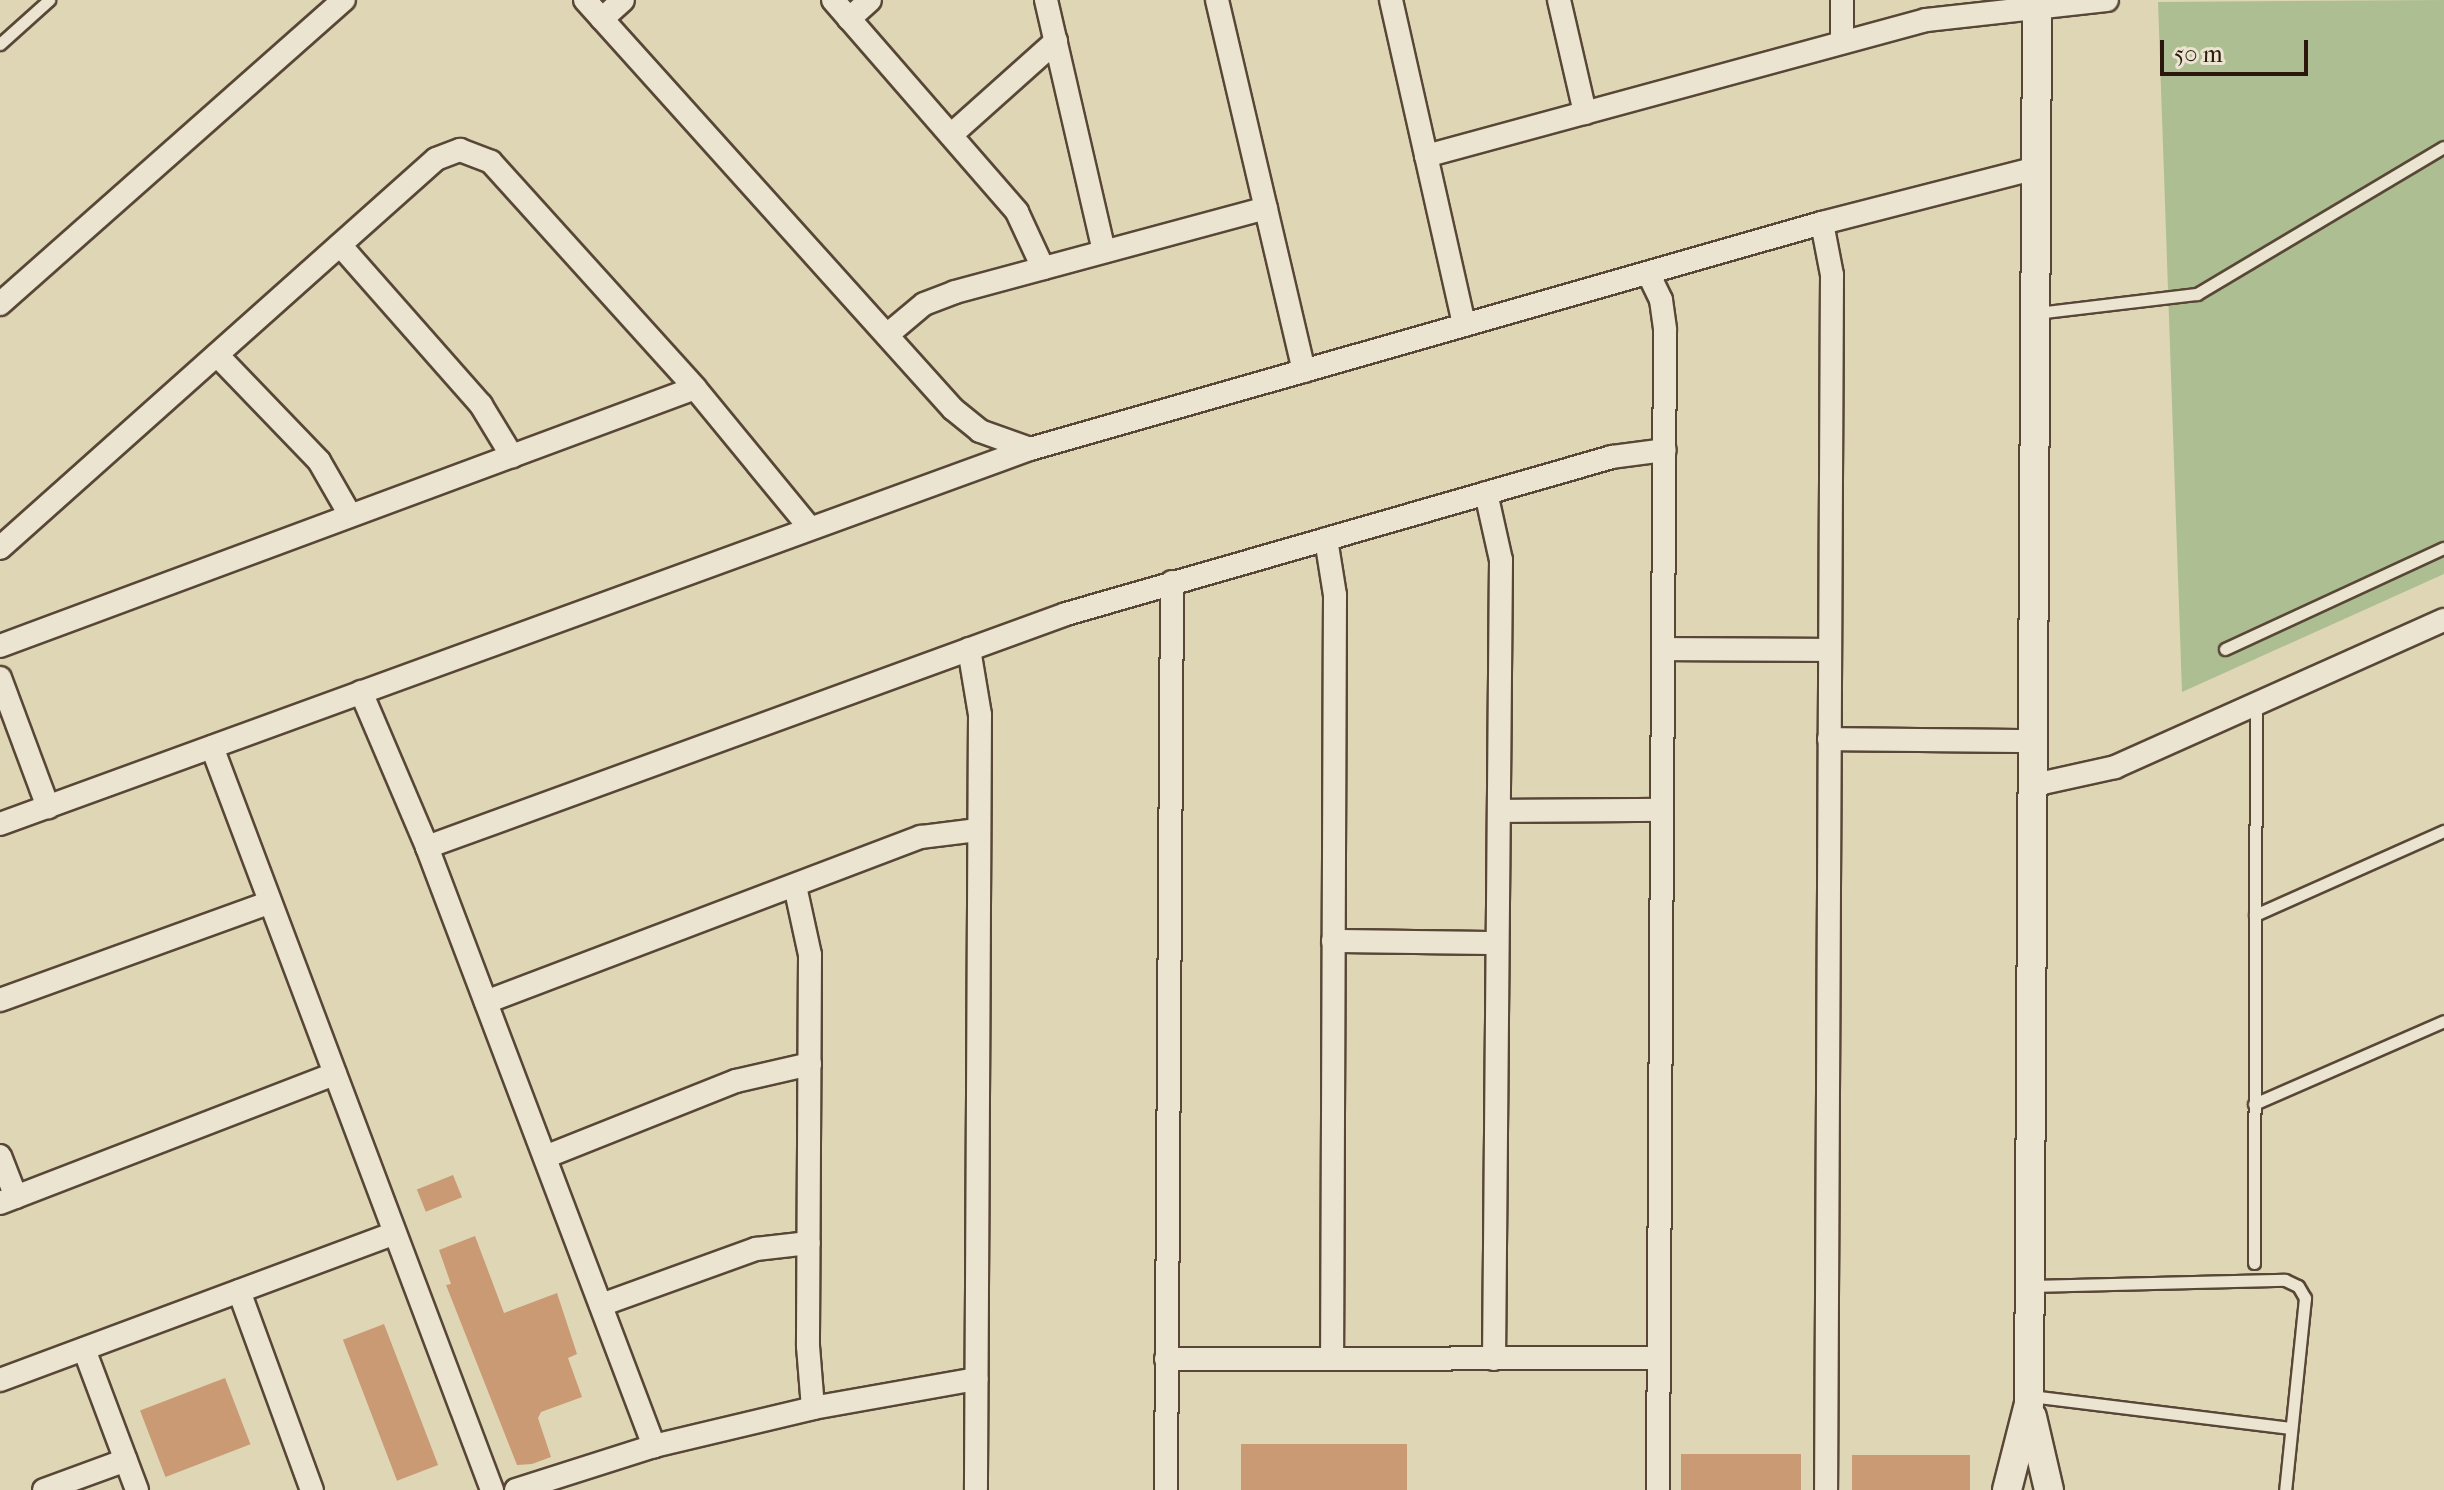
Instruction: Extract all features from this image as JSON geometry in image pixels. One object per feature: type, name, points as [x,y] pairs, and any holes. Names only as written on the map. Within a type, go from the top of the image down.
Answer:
[{"type":"street","points":[[0,304],[344,0]]},
{"type":"street","points":[[585,0],[966,421],[996,440],[1030,449]]},
{"type":"street","points":[[602,19],[623,0]]},
{"type":"street","points":[[833,0],[1017,212],[1043,268]]},
{"type":"street","points":[[849,19],[870,0]]},
{"type":"street","points":[[1046,0],[1104,251]]},
{"type":"street","points":[[1217,0],[1304,371]]},
{"type":"street","points":[[1391,0],[1464,325]]},
{"type":"street","points":[[1559,0],[1585,113]]},
{"type":"street","points":[[1842,0],[1842,42]]},
{"type":"street","points":[[1426,156],[1953,14],[2107,0]]},
{"type":"street","points":[[2007,1490],[2029,1400],[2037,4]]},
{"type":"street","points":[[951,135],[1056,41]]},
{"type":"street","points":[[0,548],[436,159],[460,150],[476,153],[491,162],[695,388],[810,528]]},
{"type":"street","points":[[0,824],[1030,449],[1822,223],[2036,168]]},
{"type":"street","points":[[887,335],[939,297],[1266,208]]},
{"type":"street","points":[[1822,223],[1832,275],[1826,1490]]},
{"type":"street","points":[[340,245],[481,405],[512,456]]},
{"type":"street","points":[[1648,273],[1664,315],[1658,1490]]},
{"type":"street","points":[[217,355],[319,461],[350,515]]},
{"type":"street","points":[[0,646],[695,388]]},
{"type":"street","points":[[427,847],[969,649],[1172,582],[1612,457],[1665,450]]},
{"type":"street","points":[[1486,493],[1501,560],[1494,1359]]},
{"type":"street","points":[[1326,539],[1335,595],[1332,1359]]},
{"type":"street","points":[[1166,1490],[1172,582]]},
{"type":"street","points":[[2034,785],[2115,767],[2444,620]]},
{"type":"street","points":[[969,649],[980,698],[976,1490]]},
{"type":"street","points":[[1663,649],[1829,650]]},
{"type":"street","points":[[0,678],[48,807]]},
{"type":"street","points":[[361,692],[427,847],[654,1446]]},
{"type":"street","points":[[1829,739],[2034,741]]},
{"type":"street","points":[[212,747],[492,1490]]},
{"type":"street","points":[[1499,811],[1662,810]]},
{"type":"street","points":[[486,1002],[921,837],[977,830]]},
{"type":"street","points":[[795,886],[809,937],[809,1243],[813,1408]]},
{"type":"street","points":[[0,1000],[270,902]]},
{"type":"street","points":[[1333,941],[1497,943]]},
{"type":"street","points":[[545,1157],[724,1085],[810,1064]]},
{"type":"street","points":[[0,1156],[8,1200],[335,1074]]},
{"type":"street","points":[[0,1380],[395,1233]]},
{"type":"street","points":[[601,1305],[756,1249],[809,1243]]},
{"type":"street","points":[[239,1291],[312,1490]]},
{"type":"street","points":[[84,1349],[137,1490]]},
{"type":"street","points":[[1166,1359],[1659,1358]]},
{"type":"street","points":[[516,1490],[654,1446],[813,1408],[976,1379]]},
{"type":"street","points":[[2029,1400],[2049,1490]]},
{"type":"street","points":[[44,1490],[126,1460]]},
{"type":"lane","points":[[0,44],[49,0]]},
{"type":"lane","points":[[2036,313],[2197,294],[2444,147]]},
{"type":"lane","points":[[2225,649],[2444,548]]},
{"type":"lane","points":[[2254,1263],[2256,704]]},
{"type":"lane","points":[[2255,915],[2444,831]]},
{"type":"lane","points":[[2254,1104],[2444,1021]]},
{"type":"lane","points":[[2031,1286],[2292,1282],[2305,1298],[2285,1490]]},
{"type":"lane","points":[[2029,1400],[2291,1428]]},
{"type":"green space","points":[[2444,0],[2444,574],[2182,692],[2158,2]]},
{"type":"building","points":[[453,1175],[462,1197],[426,1212],[417,1190]]},
{"type":"building","points":[[475,1236],[504,1313],[557,1293],[577,1354],[568,1358],[582,1397],[541,1412],[538,1418],[551,1457],[532,1464],[517,1465],[446,1285],[451,1284],[439,1250]]},
{"type":"building","points":[[384,1324],[438,1465],[397,1481],[343,1340]]},
{"type":"building","points":[[225,1378],[250,1444],[165,1477],[140,1411]]},
{"type":"building","points":[[1241,1444],[1407,1444],[1407,1490],[1241,1490]]},
{"type":"building","points":[[1681,1454],[1801,1454],[1801,1490],[1681,1490]]},
{"type":"building","points":[[1852,1455],[1970,1455],[1970,1490],[1852,1490]]}]
